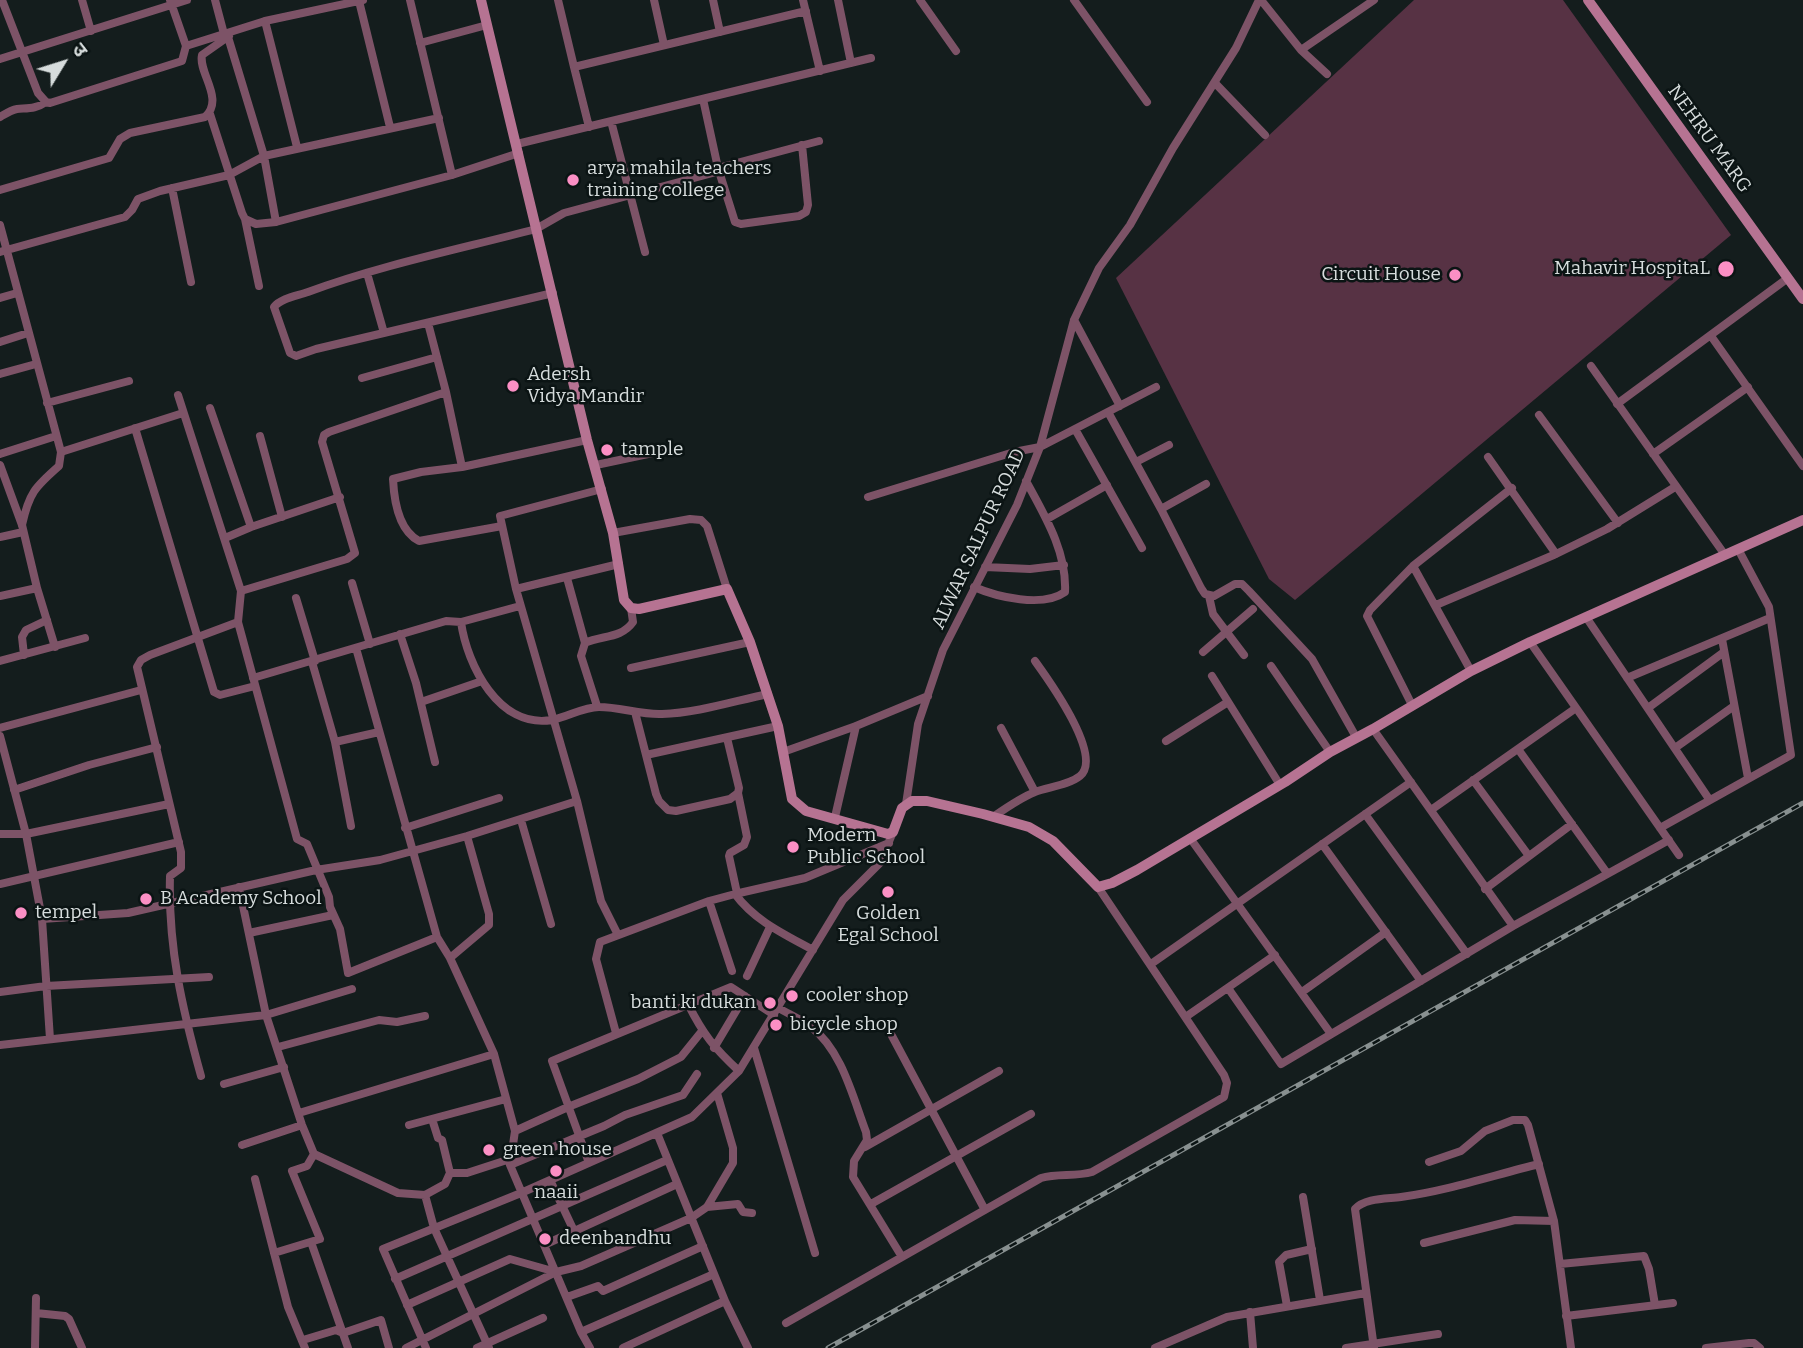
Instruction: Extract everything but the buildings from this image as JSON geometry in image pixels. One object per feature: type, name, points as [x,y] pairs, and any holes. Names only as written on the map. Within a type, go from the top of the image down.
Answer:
[{"type":"street","points":[[2,0],[38,93],[46,102]]},
{"type":"street","points":[[82,0],[91,31]]},
{"type":"street","points":[[0,60],[171,2],[187,0]]},
{"type":"street","points":[[215,0],[264,156],[276,222]]},
{"type":"street","points":[[410,0],[452,176]]},
{"type":"street","points":[[481,0],[587,440],[614,533],[624,600],[631,608],[633,622],[628,629],[615,636],[585,643]]},
{"type":"street","points":[[558,0],[589,127]]},
{"type":"street","points":[[654,0],[664,45]]},
{"type":"street","points":[[713,0],[720,32]]},
{"type":"street","points":[[803,0],[820,71]]},
{"type":"street","points":[[838,0],[851,63]]},
{"type":"street","points":[[920,0],[956,51]]},
{"type":"street","points":[[1073,0],[1147,102]]},
{"type":"street","points":[[1260,0],[1301,50],[1327,74]]},
{"type":"street","name":"ALWAR SALPUR ROAD","points":[[906,804],[918,724],[943,650],[985,567],[1040,447],[1074,320],[1099,268],[1130,225],[1173,148],[1215,83],[1260,0]]},
{"type":"street","points":[[1301,50],[1374,0]]},
{"type":"street","name":"NEHRU MARG","points":[[1588,0],[1803,299]]},
{"type":"street","points":[[186,46],[265,20],[361,1],[390,127]]},
{"type":"street","points":[[171,2],[186,46],[181,61]]},
{"type":"street","points":[[574,67],[806,11]]},
{"type":"street","points":[[265,20],[297,147]]},
{"type":"street","points":[[420,43],[487,25]]},
{"type":"street","points":[[226,35],[208,49],[201,60],[209,80],[212,100],[210,114],[245,219],[259,286]]},
{"type":"street","points":[[245,219],[256,224],[276,222],[452,176],[518,149],[589,127],[871,58]]},
{"type":"street","points":[[0,117],[15,109],[39,107],[46,102],[55,102],[181,61],[201,60]]},
{"type":"street","points":[[1215,83],[1265,135]]},
{"type":"street","points":[[703,99],[719,169],[735,222],[799,216],[806,212],[808,205],[802,145]]},
{"type":"street","points":[[0,190],[109,158],[120,139],[130,133],[201,120],[210,114]]},
{"type":"street","points":[[3,251],[125,217],[132,211],[138,199],[229,175],[264,156],[439,118]]},
{"type":"street","points":[[611,121],[645,252]]},
{"type":"street","points":[[553,293],[296,356],[290,353],[274,310],[276,304],[286,299],[349,276],[537,229],[564,213],[819,141]]},
{"type":"street","points":[[172,188],[191,282]]},
{"type":"street","points":[[0,225],[3,251],[61,452],[59,466],[27,499],[22,528]]},
{"type":"street","points":[[367,273],[384,333]]},
{"type":"street","points":[[1617,404],[1788,278]]},
{"type":"street","points":[[0,298],[17,292]]},
{"type":"street","points":[[1074,320],[1120,406]]},
{"type":"street","points":[[428,323],[462,467]]},
{"type":"street","points":[[0,342],[28,333]]},
{"type":"street","points":[[1711,336],[1803,466]]},
{"type":"street","points":[[362,378],[437,358]]},
{"type":"street","points":[[0,374],[36,364]]},
{"type":"street","points":[[1591,366],[1725,555]]},
{"type":"street","points":[[47,403],[129,381]]},
{"type":"street","points":[[868,497],[1014,452],[1040,447],[1156,387]]},
{"type":"street","points":[[1653,454],[1748,387]]},
{"type":"street","points":[[241,591],[347,559],[355,553],[322,442],[324,435],[446,392]]},
{"type":"street","points":[[178,395],[241,591],[238,622],[297,839],[307,844],[329,897],[330,907],[340,929],[348,973],[437,937]]},
{"type":"street","points":[[210,408],[251,527]]},
{"type":"street","points":[[1108,412],[1201,588],[1209,596],[1211,609],[1244,655]]},
{"type":"street","points":[[61,452],[183,413]]},
{"type":"street","points":[[1539,415],[1618,523]]},
{"type":"street","points":[[135,428],[216,694],[400,634],[446,621],[461,622],[520,606]]},
{"type":"street","points":[[1075,429],[1142,548]]},
{"type":"street","points":[[0,454],[57,436]]},
{"type":"street","points":[[260,436],[282,517]]},
{"type":"street","points":[[502,526],[419,541],[408,533],[398,511],[393,479],[587,440]]},
{"type":"street","points":[[1136,462],[1169,445]]},
{"type":"street","points":[[596,465],[662,451]]},
{"type":"street","points":[[1488,457],[1556,554]]},
{"type":"street","points":[[0,465],[22,528],[55,647]]},
{"type":"street","points":[[974,587],[1006,598],[1059,597],[1065,593],[1064,565],[1047,519],[1026,481]]},
{"type":"street","points":[[1161,509],[1206,484]]},
{"type":"street","points":[[1047,519],[1107,485]]},
{"type":"street","points":[[1436,605],[1556,554],[1618,523],[1675,487]]},
{"type":"street","points":[[1412,705],[1367,616],[1413,566],[1512,488]]},
{"type":"street","points":[[602,489],[500,516],[520,606],[576,801],[601,901],[618,935]]},
{"type":"street","points":[[225,538],[340,497]]},
{"type":"street","points":[[614,533],[690,519],[701,520],[707,526],[727,589],[750,642],[778,726],[792,799],[806,811],[835,817],[888,834],[891,838]]},
{"type":"street","points":[[1098,887],[1137,870],[1330,752],[1471,671],[1803,520]]},
{"type":"street","points":[[0,537],[22,528]]},
{"type":"street","points":[[1660,828],[1791,755],[1769,607],[1738,548]]},
{"type":"street","points":[[516,589],[620,564]]},
{"type":"street","points":[[985,567],[1030,569],[1064,565]]},
{"type":"street","points":[[1413,566],[1471,671]]},
{"type":"street","points":[[567,578],[585,643],[582,656],[597,706]]},
{"type":"street","points":[[352,583],[370,644]]},
{"type":"street","points":[[1209,596],[1235,584],[1241,584],[1249,591],[1312,659],[1356,737]]},
{"type":"street","points":[[0,596],[37,588]]},
{"type":"street","points":[[631,608],[639,609],[727,589]]},
{"type":"street","points":[[296,598],[335,742],[351,826]]},
{"type":"street","points":[[1203,653],[1253,609]]},
{"type":"street","points":[[1586,617],[1709,799]]},
{"type":"street","points":[[1628,678],[1770,618]]},
{"type":"street","points":[[24,655],[22,637],[26,630],[47,620]]},
{"type":"street","points":[[201,1076],[176,979],[169,905],[170,876],[181,867],[179,842],[137,667],[141,660],[150,654],[238,622]]},
{"type":"street","points":[[461,622],[464,640],[482,681],[510,713],[535,721],[553,720],[597,706],[663,714],[768,694]]},
{"type":"street","points":[[400,634],[421,702],[435,762]]},
{"type":"street","points":[[0,661],[85,638]]},
{"type":"street","points":[[1721,639],[1748,778]]},
{"type":"street","points":[[631,668],[750,642]]},
{"type":"street","points":[[1530,642],[1679,855]]},
{"type":"street","points":[[356,649],[437,937],[450,958],[494,1054],[514,1131],[515,1143],[510,1162],[532,1219],[590,1348]]},
{"type":"street","points":[[1648,708],[1724,652]]},
{"type":"street","points":[[993,817],[1035,792],[1074,779],[1086,768],[1079,734],[1073,720],[1035,661]]},
{"type":"street","points":[[1271,666],[1330,752]]},
{"type":"street","points":[[1212,676],[1280,785]]},
{"type":"street","points":[[421,702],[482,681]]},
{"type":"street","points":[[0,729],[141,690]]},
{"type":"street","points":[[783,752],[928,696]]},
{"type":"street","points":[[1167,741],[1228,702]]},
{"type":"street","points":[[1675,748],[1734,706]]},
{"type":"street","points":[[1431,810],[1576,708]]},
{"type":"street","points":[[635,712],[659,801],[668,810],[676,811],[730,799],[738,793]]},
{"type":"street","points":[[646,755],[778,726]]},
{"type":"street","points":[[835,817],[856,726]]},
{"type":"street","points":[[1001,728],[1035,792]]},
{"type":"street","points":[[1373,729],[1513,926]]},
{"type":"street","points":[[335,742],[379,732]]},
{"type":"street","points":[[0,736],[26,834],[42,919],[50,1039]]},
{"type":"street","points":[[727,738],[747,837],[744,845],[729,856],[736,894],[750,913],[813,950]]},
{"type":"street","points":[[14,790],[89,765],[157,747]]},
{"type":"street","points":[[1518,749],[1607,873]]},
{"type":"street","points":[[1473,780],[1529,856]]},
{"type":"street","points":[[1152,964],[1411,782]]},
{"type":"street","points":[[405,828],[499,798]]},
{"type":"street","points":[[42,919],[128,913],[316,870],[380,860],[521,820],[576,801]]},
{"type":"street","points":[[424,1345],[383,1249],[521,1193],[692,1117],[739,1071],[843,900],[880,863],[906,804],[912,801],[927,801],[1029,827],[1053,841],[1098,887],[1224,1075],[1227,1083],[1224,1097],[1093,1172],[1041,1178],[786,1323]]},
{"type":"street","points":[[0,834],[26,834],[170,804]]},
{"type":"street","points":[[1365,814],[1467,954]]},
{"type":"street","points":[[521,820],[551,924]]},
{"type":"street","points":[[1485,889],[1572,824]]},
{"type":"street","points":[[450,958],[489,925],[489,914],[467,836]]},
{"type":"street","points":[[616,1033],[596,959],[600,942],[709,901],[804,878],[891,838]]},
{"type":"street","points":[[1190,838],[1331,1034]]},
{"type":"street","points":[[1228,988],[1281,1064],[1513,926],[1669,840]]},
{"type":"street","points":[[0,884],[179,842]]},
{"type":"street","points":[[1322,844],[1421,981]]},
{"type":"street","points":[[239,887],[266,1015],[314,1154],[398,1193],[425,1195],[445,1184],[450,1173],[443,1140],[438,1138],[432,1119]]},
{"type":"street","points":[[709,901],[732,971]]},
{"type":"street","points":[[249,933],[334,915]]},
{"type":"street","points":[[747,976],[770,927]]},
{"type":"street","points":[[1302,992],[1386,932]]},
{"type":"street","points":[[1186,1016],[1275,955]]},
{"type":"street","points":[[0,992],[46,986],[209,977]]},
{"type":"street","points":[[589,1163],[552,1061],[731,987],[810,1027],[822,1037],[832,1052],[866,1132],[867,1140],[854,1161],[853,1177],[902,1257]]},
{"type":"street","points":[[0,1045],[266,1015],[352,989]]},
{"type":"street","points":[[714,1048],[745,996]]},
{"type":"street","points":[[688,1004],[714,1048],[739,1071]]},
{"type":"street","points":[[278,1047],[379,1020],[397,1022],[425,1016]]},
{"type":"street","points":[[514,1131],[638,1079],[681,1056],[702,1031]]},
{"type":"street","points":[[892,1036],[985,1210]]},
{"type":"street","points":[[754,1048],[816,1253]]},
{"type":"street","points":[[299,1113],[494,1054]]},
{"type":"street","points":[[224,1084],[284,1067]]},
{"type":"street","points":[[863,1148],[999,1070]]},
{"type":"street","points":[[450,1173],[467,1173],[510,1162],[578,1137],[625,1115],[683,1095],[697,1074]]},
{"type":"street","points":[[707,1207],[733,1163],[733,1148],[717,1093]]},
{"type":"street","points":[[409,1125],[506,1098]]},
{"type":"street","points":[[871,1204],[1031,1114]]},
{"type":"street","points":[[1429,1162],[1461,1151],[1478,1135],[1520,1119],[1525,1120],[1554,1221],[1572,1348]]},
{"type":"street","points":[[242,1145],[302,1125]]},
{"type":"street","points":[[657,1133],[713,1274],[748,1348]]},
{"type":"street","points":[[274,1253],[320,1239],[292,1171],[307,1166],[314,1154]]},
{"type":"street","points":[[395,1279],[667,1160]]},
{"type":"street","points":[[1374,1346],[1355,1209],[1360,1204],[1408,1196],[1539,1164]]},
{"type":"street","points":[[255,1179],[289,1307],[304,1344],[336,1330],[343,1333],[381,1320],[389,1348]]},
{"type":"street","points":[[550,1180],[574,1231]]},
{"type":"street","points":[[544,1245],[677,1184]]},
{"type":"street","points":[[425,1195],[435,1228],[488,1346]]},
{"type":"street","points":[[1303,1197],[1320,1300]]},
{"type":"street","points":[[406,1348],[424,1345],[473,1314],[556,1272],[581,1266],[691,1217],[707,1207],[737,1204],[743,1212],[752,1213]]},
{"type":"street","points":[[1424,1243],[1515,1220],[1554,1221]]},
{"type":"street","points":[[311,1242],[348,1348]]},
{"type":"street","points":[[567,1297],[598,1286],[603,1291],[703,1246]]},
{"type":"street","points":[[1287,1306],[1279,1262],[1286,1255],[1312,1249]]},
{"type":"street","points":[[1560,1264],[1644,1256],[1650,1269],[1654,1305]]},
{"type":"street","points":[[407,1306],[510,1259],[556,1272]]},
{"type":"street","points":[[581,1332],[713,1274]]},
{"type":"street","points":[[1155,1348],[1227,1317],[1366,1293]]},
{"type":"street","points":[[35,1348],[36,1298]]},
{"type":"street","points":[[623,1348],[725,1301]]},
{"type":"street","points":[[1566,1316],[1673,1303]]},
{"type":"street","points":[[1250,1312],[1253,1348]]},
{"type":"street","points":[[36,1313],[59,1314],[69,1318],[82,1348]]},
{"type":"street","points":[[477,1348],[488,1346],[543,1318]]},
{"type":"street","points":[[1346,1348],[1374,1346],[1438,1334]]},
{"type":"street","points":[[1706,1348],[1749,1343],[1760,1348]]},
{"type":"shaded area","points":[[1414,0],[1563,0],[1731,235],[1295,600],[1269,579],[1116,278]]},
{"type":"railway","points":[[828,1348],[1803,803]]},
{"type":"place","name":"arya mahila teachers training college","points":[[573,180]]},
{"type":"place","name":"Mahavir HospitaL","points":[[1726,269]]},
{"type":"place","name":"Circuit House","points":[[1455,275]]},
{"type":"place","name":"Adersh Vidya Mandir","points":[[513,386]]},
{"type":"place","name":"tample","points":[[607,450]]},
{"type":"place","name":"Modern Public School","points":[[793,847]]},
{"type":"place","name":"Golden Egal School","points":[[888,892]]},
{"type":"place","name":"B Academy School","points":[[146,899]]},
{"type":"place","name":"tempel","points":[[21,913]]},
{"type":"place","name":"cooler shop","points":[[792,996]]},
{"type":"place","name":"banti ki dukan","points":[[770,1003]]},
{"type":"place","name":"bicycle shop","points":[[776,1025]]},
{"type":"place","name":"green house","points":[[489,1150]]},
{"type":"place","name":"naaii","points":[[556,1171]]},
{"type":"place","name":"deenbandhu","points":[[545,1239]]}]
